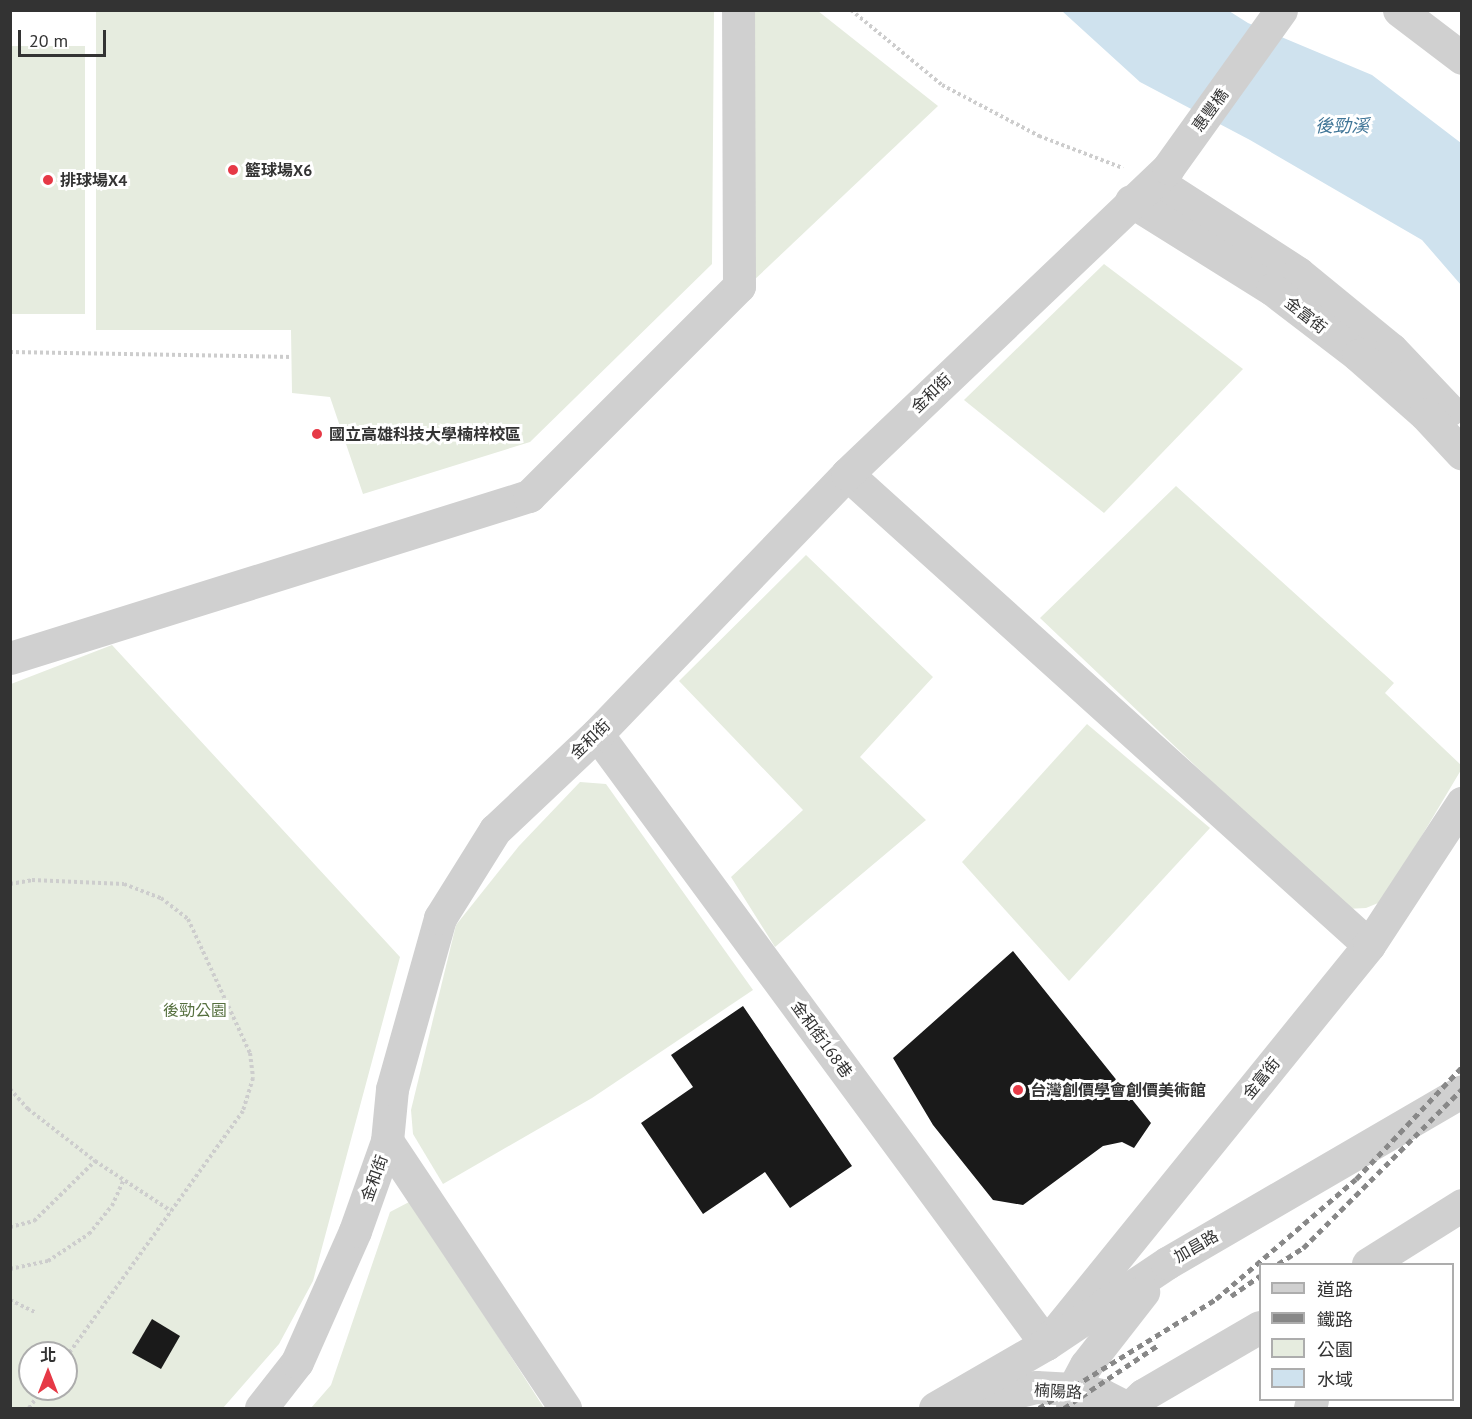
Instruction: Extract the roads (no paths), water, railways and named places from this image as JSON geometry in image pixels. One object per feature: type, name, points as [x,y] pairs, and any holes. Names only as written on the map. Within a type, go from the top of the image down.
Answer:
[{"type":"street","points":[[10,658],[529,496],[739,286],[738,10]]},
{"type":"street","name":"惠豐橋","points":[[1131,201],[1162,175],[1281,10]]},
{"type":"street","points":[[1399,10],[1461,58]]},
{"type":"street","points":[[1162,175],[1298,273],[1390,349],[1461,422]]},
{"type":"street","name":"金富街","points":[[1131,201],[1280,295],[1358,355],[1425,414],[1461,454]]},
{"type":"street","name":"金和街","points":[[261,1408],[297,1362],[319,1317],[355,1231],[387,1141],[392,1089],[440,918],[495,830],[597,734],[848,474],[1131,201]]},
{"type":"street","points":[[848,474],[1369,945]]},
{"type":"street","name":"金和街168巷","points":[[597,734],[1046,1344]]},
{"type":"street","name":"金富街","points":[[1046,1344],[1369,945],[1461,802]]},
{"type":"street","name":"加昌路","points":[[935,1408],[1046,1344],[1167,1263],[1461,1090]]},
{"type":"street","points":[[387,1141],[565,1408]]},
{"type":"street","points":[[1371,1263],[1461,1205]]},
{"type":"street","points":[[1073,1399],[1104,1338],[1167,1263]]},
{"type":"street","points":[[1128,1408],[1143,1395],[1259,1328]]},
{"type":"street","name":"楠陽路","points":[[952,1408],[1036,1387],[1073,1399],[1102,1395],[1128,1408]]},
{"type":"water","name":"後勁溪","points":[[1062,11],[1229,11],[1248,23],[1372,75],[1461,143],[1461,285],[1422,240],[1250,140],[1140,82]]},
{"type":"railway","points":[[1039,1408],[1216,1299],[1356,1179],[1462,1067]]},
{"type":"railway","points":[[1280,1263],[1303,1248],[1462,1089]]},
{"type":"railway","points":[[1231,1296],[1259,1277]]},
{"type":"railway","points":[[1064,1408],[1158,1345]]},
{"type":"place","name":"籃球場X6","points":[[233,170]]},
{"type":"place","name":"排球場X4","points":[[48,180]]},
{"type":"place","name":"國立高雄科技大學楠梓校區","points":[[317,434]]},
{"type":"place","name":"台灣創價學會創價美術館","points":[[1018,1090]]},
{"type":"park label","name":"後勁公園","points":[[195,1010]]}]
